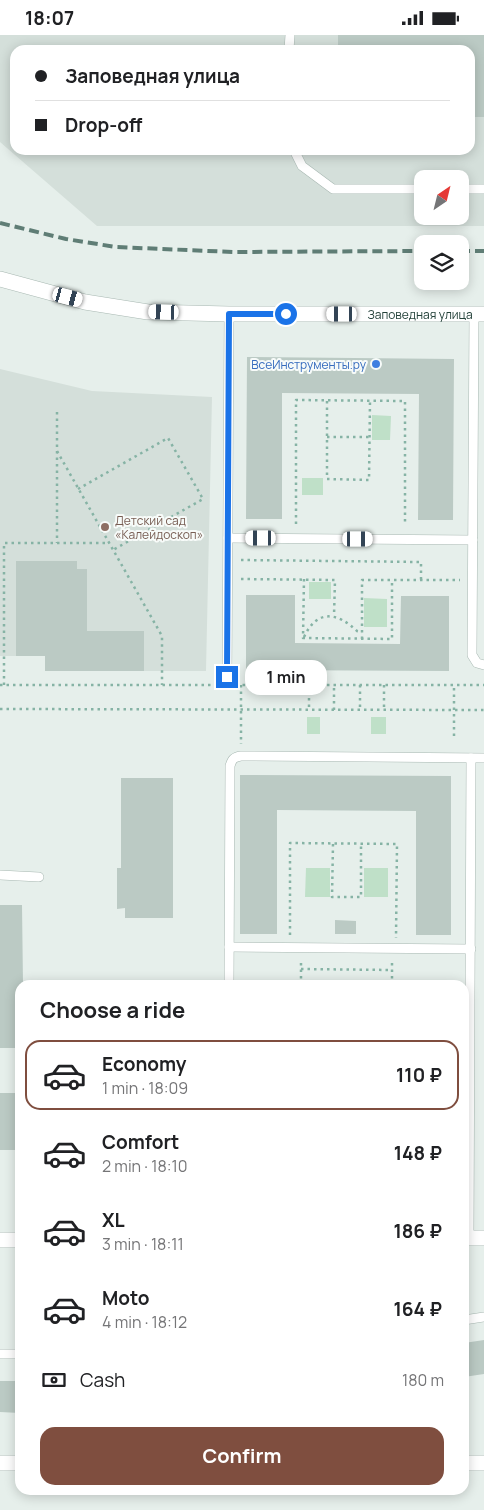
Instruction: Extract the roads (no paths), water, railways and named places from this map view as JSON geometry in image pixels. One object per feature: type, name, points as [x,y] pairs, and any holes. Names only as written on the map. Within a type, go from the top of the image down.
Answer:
[{"type":"street","name":"Заповедная улица","points":[[0,279],[85,302],[148,312],[229,314],[479,314]]},
{"type":"street","points":[[0,1241],[15,1241]]},
{"type":"street","points":[[0,1463],[15,1463]]},
{"type":"street","points":[[469,1463],[484,1463]]},
{"type":"lane","points":[[296,155],[302,166],[332,189],[414,189]]},
{"type":"lane","points":[[469,189],[484,189]]},
{"type":"lane","points":[[227,677],[229,314]]},
{"type":"lane","points":[[479,314],[472,655],[477,663],[484,665]]},
{"type":"lane","points":[[228,538],[473,540]]},
{"type":"lane","points":[[229,980],[230,766],[232,760],[241,756],[484,758]]},
{"type":"lane","points":[[471,758],[472,1238]]},
{"type":"lane","points":[[0,875],[39,877]]},
{"type":"lane","points":[[229,947],[470,949]]},
{"type":"lane","points":[[469,1319],[484,1317]]},
{"type":"lane","points":[[0,1354],[15,1354]]},
{"type":"railway","points":[[0,223],[66,239],[116,247],[233,252],[414,251]]},
{"type":"railway","points":[[469,251],[484,251]]},
{"type":"place","name":"ВсеИнструменты.ру","points":[[376,364]]},
{"type":"place","name":"Детский сад «Калейдоскоп»","points":[[105,527]]}]
